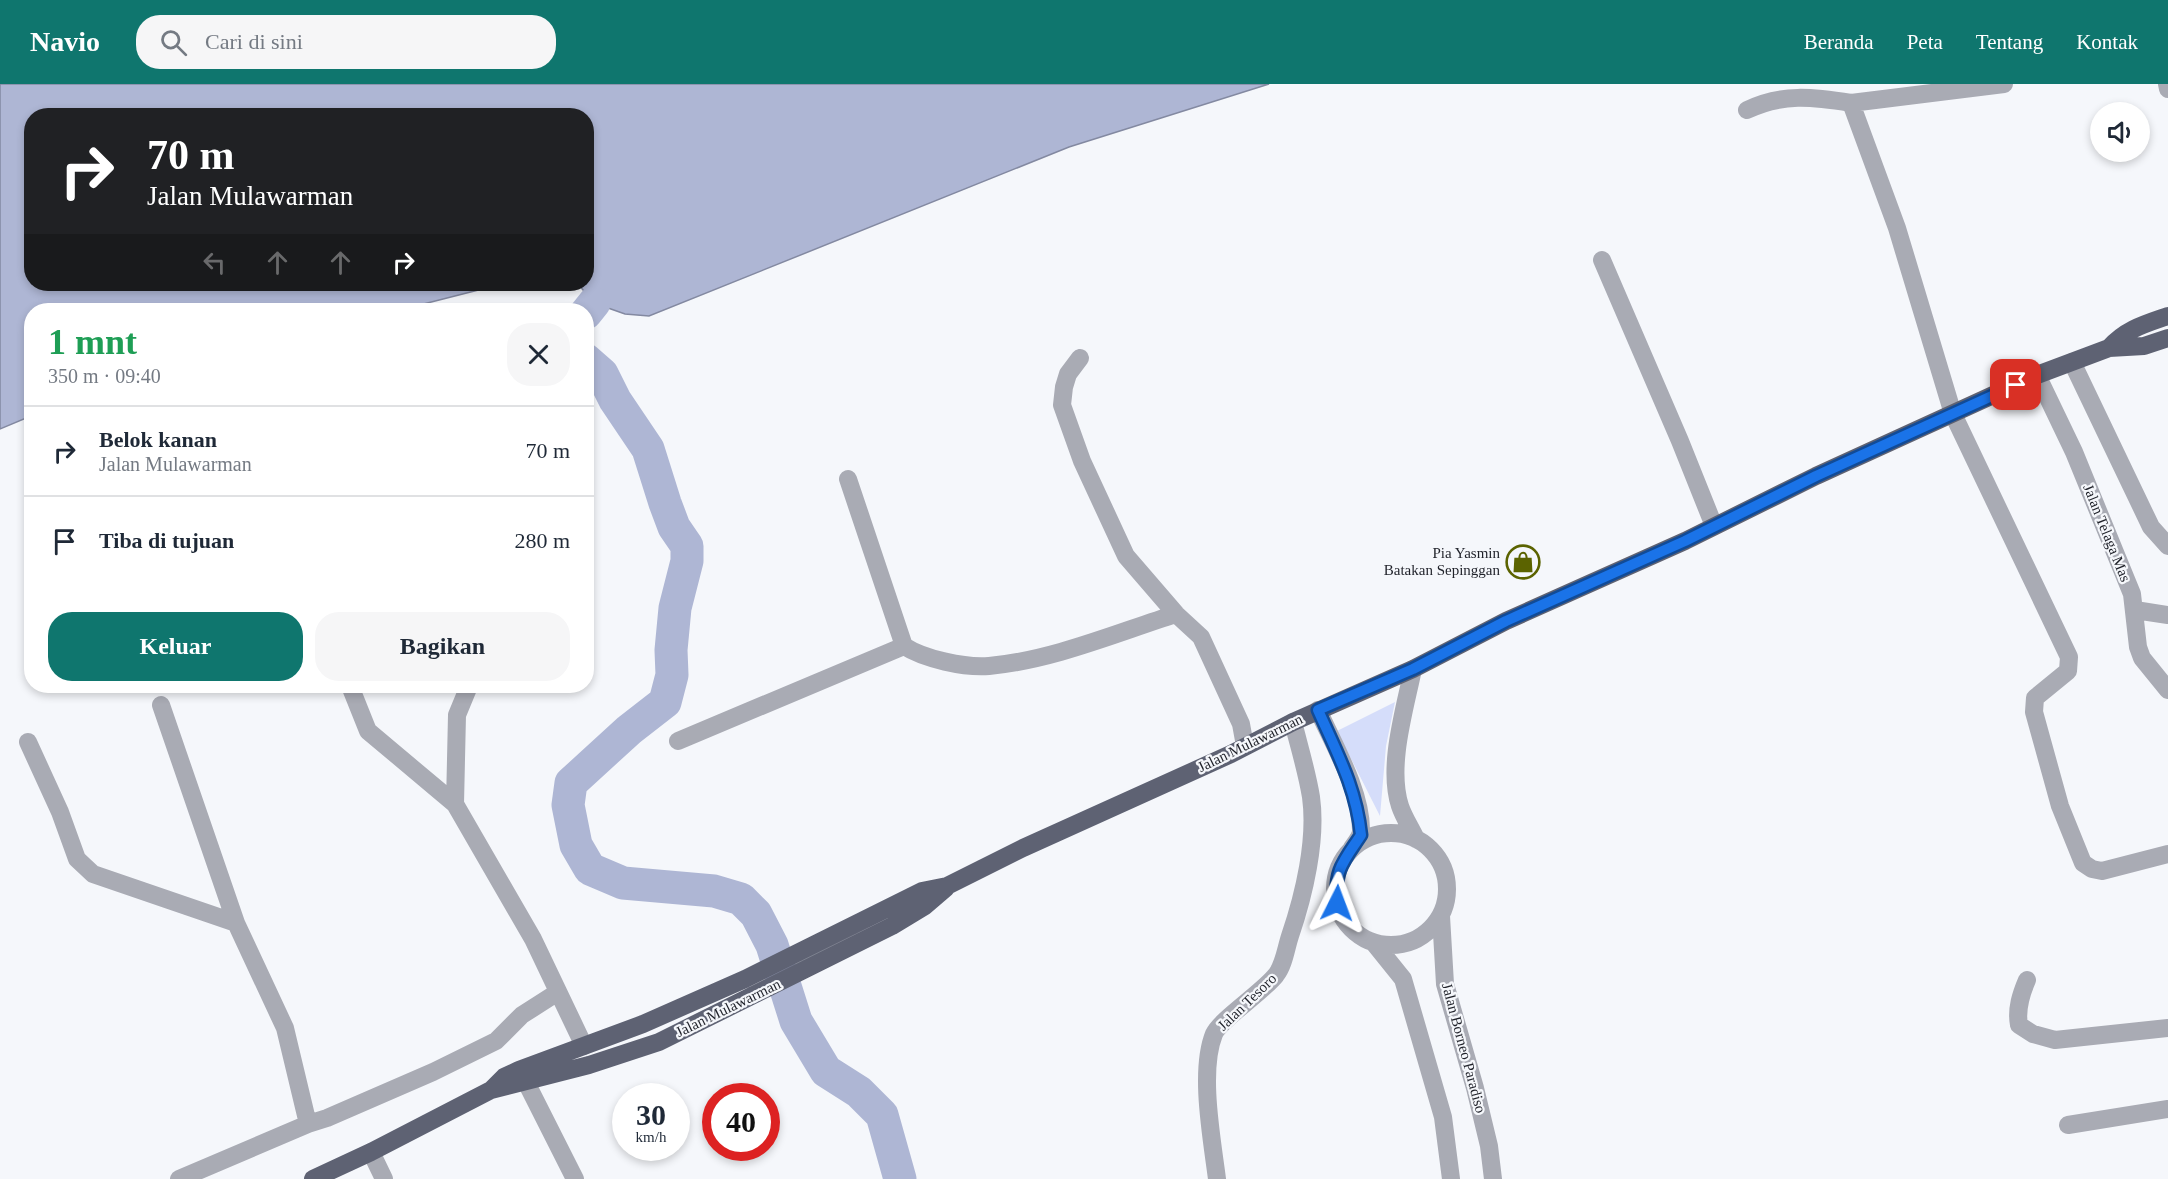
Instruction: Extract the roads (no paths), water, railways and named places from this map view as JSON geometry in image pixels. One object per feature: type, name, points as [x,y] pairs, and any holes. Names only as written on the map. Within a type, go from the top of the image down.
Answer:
[{"type":"highway","name":"Jalan Mulawarman","points":[[2109,348],[2120,336],[2133,328],[2168,316]]},
{"type":"highway","name":"Jalan Mulawarman","points":[[491,1090],[504,1077],[512,1073],[643,1024],[745,979],[922,891],[947,886],[1318,710],[1413,669],[1506,621],[2037,375],[2109,348],[2144,346],[2168,338]]},
{"type":"highway","name":"Jalan Mulawarman","points":[[313,1179],[491,1090],[589,1065],[659,1042],[892,926],[925,906],[947,886]]},
{"type":"street","points":[[1747,110],[1765,101],[1789,97],[1851,103],[2004,84]]},
{"type":"street","points":[[2167,84],[2168,89]]},
{"type":"street","points":[[1851,103],[1897,228],[1953,414],[2069,657],[2067,670],[2035,698],[2034,712],[2061,806],[2083,863],[2092,869],[2102,871],[2168,854]]},
{"type":"street","points":[[1602,260],[1714,526]]},
{"type":"street","points":[[1080,358],[1068,374],[1062,405],[1082,461],[1126,555],[1176,614],[1201,637],[1241,724],[1245,746]]},
{"type":"street","points":[[2072,362],[2151,527],[2168,546]]},
{"type":"street","name":"Jalan Telaga Mas","points":[[2037,375],[2074,452],[2132,594],[2138,647],[2142,658],[2168,690]]},
{"type":"street","points":[[848,479],[904,646],[917,654],[958,663],[987,666],[1049,655],[1176,614]]},
{"type":"street","points":[[2135,610],[2168,615]]},
{"type":"street","points":[[678,741],[904,646]]},
{"type":"street","points":[[1413,669],[1396,757],[1400,805],[1416,839]]},
{"type":"street","points":[[353,693],[368,730],[455,804],[533,939],[584,1046]]},
{"type":"street","points":[[455,804],[457,715],[466,693]]},
{"type":"street","points":[[161,705],[236,923],[285,1028],[308,1124]]},
{"type":"street","points":[[1318,710],[1348,776],[1358,808],[1361,835],[1340,866],[1335,884],[1337,903],[1344,920],[1357,934],[1374,943],[1394,945],[1413,941],[1429,931],[1441,916],[1447,899],[1447,881],[1442,864],[1431,850],[1416,839],[1403,834],[1389,833],[1362,841],[1351,850]]},
{"type":"street","name":"Jalan Tesoro","points":[[1217,1179],[1207,1100],[1209,1055],[1213,1035],[1278,973],[1294,923],[1311,849],[1311,798],[1293,722]]},
{"type":"street","points":[[28,742],[60,812],[77,859],[93,874],[236,923]]},
{"type":"street","name":"Jalan Borneo Paradiso","points":[[1441,916],[1445,984],[1475,1088],[1489,1146],[1493,1179]]},
{"type":"street","points":[[1374,943],[1403,979],[1443,1117],[1451,1179]]},
{"type":"street","points":[[2027,980],[2022,993],[2018,1018],[2019,1025],[2033,1034],[2055,1040],[2168,1028]]},
{"type":"street","points":[[179,1179],[346,1110],[433,1072],[496,1041],[522,1015],[558,992]]},
{"type":"street","points":[[526,1082],[575,1179]]},
{"type":"street","points":[[2068,1125],[2168,1109]]},
{"type":"street","points":[[371,1152],[384,1179]]},
{"type":"waterway","points":[[594,367],[602,374],[615,400],[648,449],[674,527],[687,546],[687,561],[675,608],[671,650],[672,675],[665,702],[629,730],[571,783],[568,805],[576,845],[590,869],[623,883],[714,891],[741,899],[756,914],[772,945],[796,1021],[826,1071],[859,1092],[882,1115],[900,1179]]},
{"type":"place","name":"Pia Yasmin Batakan Sepinggan","points":[[1523,562]]}]
